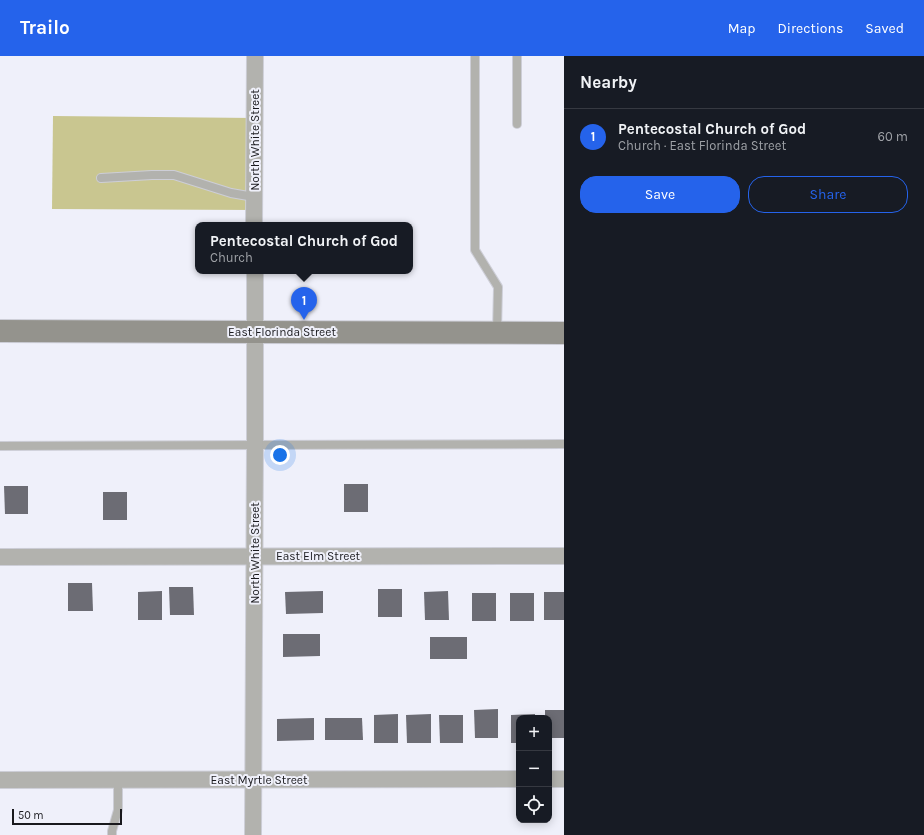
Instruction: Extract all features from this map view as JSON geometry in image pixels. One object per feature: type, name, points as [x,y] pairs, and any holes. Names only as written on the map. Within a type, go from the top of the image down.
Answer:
[{"type":"street","name":"North White Street","points":[[254,222],[255,56]]},
{"type":"street","name":"North White Street","points":[[253,835],[252,780],[256,445],[255,274]]},
{"type":"street","name":"East Florinda Street","points":[[0,331],[564,333]]},
{"type":"street","name":"East Elm Street","points":[[0,557],[564,556]]},
{"type":"street","name":"East Myrtle Street","points":[[0,780],[516,779]]},
{"type":"street","points":[[552,779],[564,779]]},
{"type":"lane","points":[[475,56],[476,250],[498,287],[497,333]]},
{"type":"lane","points":[[516,124],[517,56]]},
{"type":"lane","points":[[101,178],[174,175],[231,193],[254,197]]},
{"type":"lane","points":[[0,446],[564,444]]},
{"type":"lane","points":[[112,835],[118,810],[118,780]]},
{"type":"shaded area","points":[[53,116],[255,118],[254,210],[52,209]]},
{"type":"building","points":[[344,484],[368,484],[368,512],[344,512]]},
{"type":"building","points":[[4,486],[28,486],[28,514],[5,514]]},
{"type":"building","points":[[103,492],[127,492],[127,520],[103,520]]},
{"type":"building","points":[[68,583],[92,583],[93,611],[68,611]]},
{"type":"building","points":[[169,587],[193,587],[194,615],[170,615]]},
{"type":"building","points":[[378,589],[402,589],[402,617],[378,617]]},
{"type":"building","points":[[162,591],[162,620],[138,620],[138,592]]},
{"type":"building","points":[[323,591],[323,613],[286,614],[285,592]]},
{"type":"building","points":[[448,591],[449,620],[425,620],[424,592]]},
{"type":"building","points":[[544,592],[564,592],[564,620],[544,620]]},
{"type":"building","points":[[472,593],[496,593],[496,621],[472,621]]},
{"type":"building","points":[[510,593],[534,593],[534,621],[510,621]]},
{"type":"building","points":[[283,634],[320,634],[320,656],[283,657]]},
{"type":"building","points":[[430,637],[467,637],[467,659],[430,659]]},
{"type":"building","points":[[498,709],[498,738],[475,738],[474,710]]},
{"type":"building","points":[[545,710],[564,710],[564,738],[552,738],[552,715],[545,715]]},
{"type":"building","points":[[398,714],[398,743],[374,743],[374,715]]},
{"type":"building","points":[[431,714],[431,743],[407,743],[406,715]]},
{"type":"building","points":[[535,714],[516,715],[516,743],[511,743],[511,715]]},
{"type":"building","points":[[439,715],[463,715],[463,743],[440,743]]},
{"type":"building","points":[[314,718],[314,740],[277,741],[277,719]]},
{"type":"building","points":[[325,718],[362,718],[363,740],[325,740]]},
{"type":"place","name":"Pentecostal Church of God","points":[[304,320]]}]
